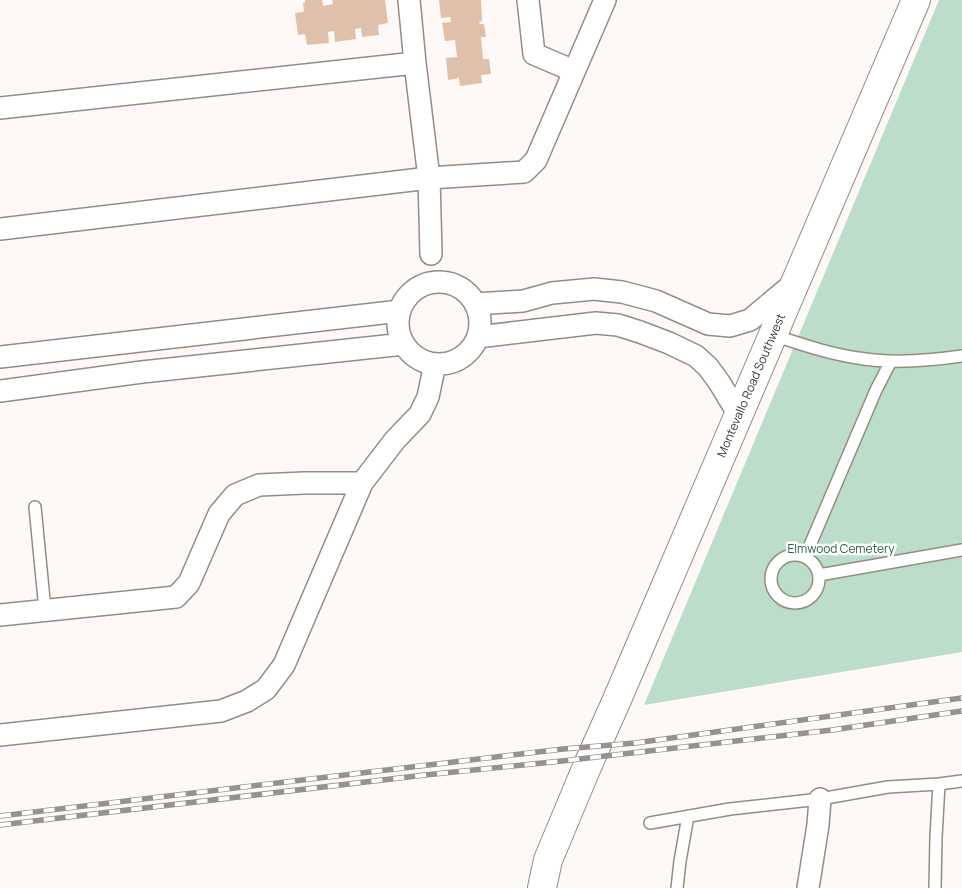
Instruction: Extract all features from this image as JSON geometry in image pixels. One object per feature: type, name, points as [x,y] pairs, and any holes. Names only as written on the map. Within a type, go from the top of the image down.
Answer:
[{"type":"main road","name":"Montevallo Road Southwest","points":[[542,888],[548,860],[586,769],[916,0]]},
{"type":"street","points":[[409,0],[429,178],[431,254],[424,285]]},
{"type":"street","points":[[528,0],[534,54],[574,71]]},
{"type":"street","points":[[0,229],[429,178],[524,172],[536,160],[605,0]]},
{"type":"street","points":[[0,108],[415,63]]},
{"type":"street","points":[[431,254],[449,283]]},
{"type":"street","points":[[436,282],[449,283],[462,289],[472,298],[478,310],[480,323],[478,336],[472,349],[462,358],[449,363],[435,364],[422,360],[411,353],[404,344],[398,329],[399,315],[403,303],[412,292],[424,285],[436,282]]},
{"type":"street","points":[[475,304],[523,301],[552,293],[594,289],[622,292],[656,300],[708,324],[730,326],[750,320],[795,282]]},
{"type":"street","points":[[0,357],[400,311]]},
{"type":"street","points":[[478,336],[596,323],[618,325],[655,337],[696,356],[708,367],[719,382],[739,415]]},
{"type":"street","points":[[0,391],[142,372],[404,344]]},
{"type":"street","points":[[0,735],[221,710],[247,701],[266,688],[284,665],[362,483],[395,440],[420,414],[428,396],[435,364]]},
{"type":"street","points":[[0,614],[176,597],[189,583],[219,514],[235,495],[259,485],[304,482],[362,483]]},
{"type":"street","points":[[808,888],[818,826],[820,799]]},
{"type":"street","points":[[537,888],[548,860]]},
{"type":"lane","points":[[773,335],[834,354],[859,359],[891,361],[962,356]]},
{"type":"lane","points":[[805,557],[876,390],[891,361]]},
{"type":"lane","points":[[35,507],[46,610]]},
{"type":"lane","points":[[819,575],[962,550]]},
{"type":"lane","points":[[787,556],[805,557],[818,570],[820,579],[818,588],[812,596],[804,601],[786,601],[773,588],[773,569],[779,561],[787,556]]},
{"type":"lane","points":[[650,823],[730,809],[820,799],[888,787],[939,784],[962,780]]},
{"type":"lane","points":[[935,888],[939,784]]},
{"type":"lane","points":[[677,888],[688,816]]},
{"type":"green space","name":"Elmwood Cemetery","points":[[939,0],[962,0],[962,652],[644,705]]},
{"type":"building","points":[[305,0],[322,0],[323,6],[333,4],[332,0],[385,0],[388,23],[378,25],[379,35],[362,37],[361,28],[355,29],[356,39],[335,42],[334,31],[328,32],[329,43],[307,45],[305,34],[298,35],[295,13],[304,12],[303,3],[305,3]]},
{"type":"building","points":[[439,0],[481,0],[482,21],[479,22],[484,24],[486,37],[481,37],[483,59],[489,59],[491,74],[481,75],[482,83],[460,86],[459,78],[448,80],[446,58],[457,57],[455,40],[445,41],[442,23],[451,22],[450,17],[441,18]]},
{"type":"railway","points":[[0,816],[563,749],[635,743],[962,698]]},
{"type":"railway","points":[[0,825],[832,730],[962,711]]}]
